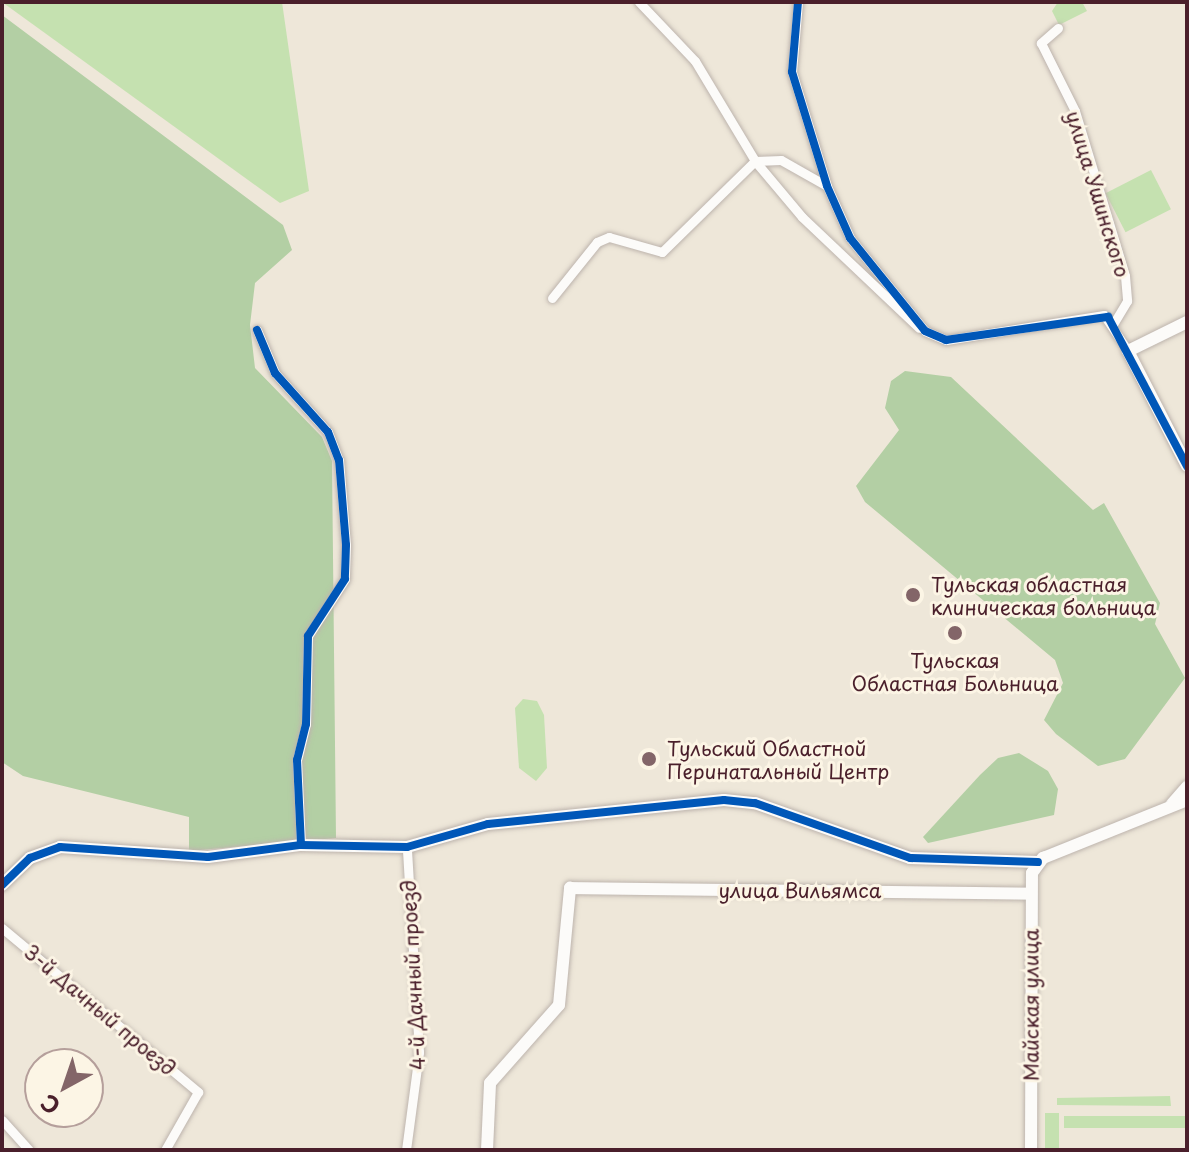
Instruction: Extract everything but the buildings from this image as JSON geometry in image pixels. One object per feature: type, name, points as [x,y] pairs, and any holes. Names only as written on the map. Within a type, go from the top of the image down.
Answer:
[{"type":"street","points":[[639,2],[695,61],[755,161],[802,217],[925,331],[946,340],[1092,314],[1114,323],[1187,466]]},
{"type":"street","points":[[798,2],[792,72],[827,186],[850,238],[925,331]]},
{"type":"street","name":"улица Ушинского","points":[[1058,28],[1041,43],[1075,111],[1125,276],[1127,301],[1114,323]]},
{"type":"street","points":[[552,298],[597,242],[609,237],[662,252],[755,161],[781,160],[827,186]]},
{"type":"street","points":[[1128,351],[1187,322]]},
{"type":"street","points":[[257,330],[275,373],[328,432],[339,460],[346,545],[345,579],[308,636],[306,724],[297,760],[301,845]]},
{"type":"street","points":[[1172,804],[1187,787]]},
{"type":"street","points":[[2,885],[30,858],[60,847],[208,857],[301,845],[407,847],[488,824],[724,800],[755,803],[910,858],[1038,862],[1187,800]]},
{"type":"street","name":"4-й Дачный проезд","points":[[406,1150],[419,1052],[407,847]]},
{"type":"street","name":"Майская улица","points":[[1031,1150],[1030,894],[1038,862]]},
{"type":"street","name":"улица Вильямса","points":[[487,1150],[490,1083],[559,1005],[570,888],[1030,894]]},
{"type":"street","name":"3-й Дачный проезд","points":[[2,928],[198,1092],[165,1150]]},
{"type":"street","points":[[2,1120],[29,1150]]},
{"type":"green space","points":[[2,2],[282,2],[309,191],[280,203]]},
{"type":"green space","points":[[1058,2],[1082,2],[1087,11],[1059,25],[1052,11]]},
{"type":"green space","points":[[2,15],[283,225],[292,250],[255,283],[250,325],[255,368],[322,437],[332,461],[336,838],[189,851],[189,817],[23,776],[2,762]]},
{"type":"green space","points":[[1151,170],[1171,209],[1126,232],[1106,193]]},
{"type":"green space","points":[[905,371],[951,377],[1093,510],[1104,503],[1160,603],[1155,624],[1185,678],[1125,759],[1098,766],[1056,734],[1044,720],[1063,683],[1055,660],[865,502],[856,486],[899,430],[885,408],[891,381]]},
{"type":"green space","points":[[523,699],[537,701],[544,715],[547,768],[536,781],[519,768],[515,708]]},
{"type":"green space","points":[[1019,753],[1048,771],[1058,789],[1054,815],[928,843],[923,837],[980,775],[998,758]]},
{"type":"green space","points":[[1170,1096],[1171,1106],[1057,1105],[1057,1098]]},
{"type":"green space","points":[[1045,1113],[1059,1113],[1059,1150],[1045,1150]]},
{"type":"green space","points":[[1064,1116],[1187,1116],[1187,1128],[1064,1128]]},
{"type":"cycle path","points":[[798,2],[792,72],[827,186],[850,238],[925,331],[946,340],[1108,317],[1187,466]]},
{"type":"cycle path","points":[[257,330],[275,373],[328,432],[339,460],[346,545],[345,579],[308,636],[306,724],[297,760],[301,845]]},
{"type":"cycle path","points":[[2,885],[30,858],[60,847],[208,857],[301,845],[407,847],[488,824],[724,800],[755,803],[910,858],[1038,862]]},
{"type":"place","name":"Тульская областная клиническая больница","points":[[913,595]]},
{"type":"place","name":"Тульская Областная Больница","points":[[955,633]]},
{"type":"place","name":"Тульский Областной Перинатальный Центр","points":[[649,759]]}]
